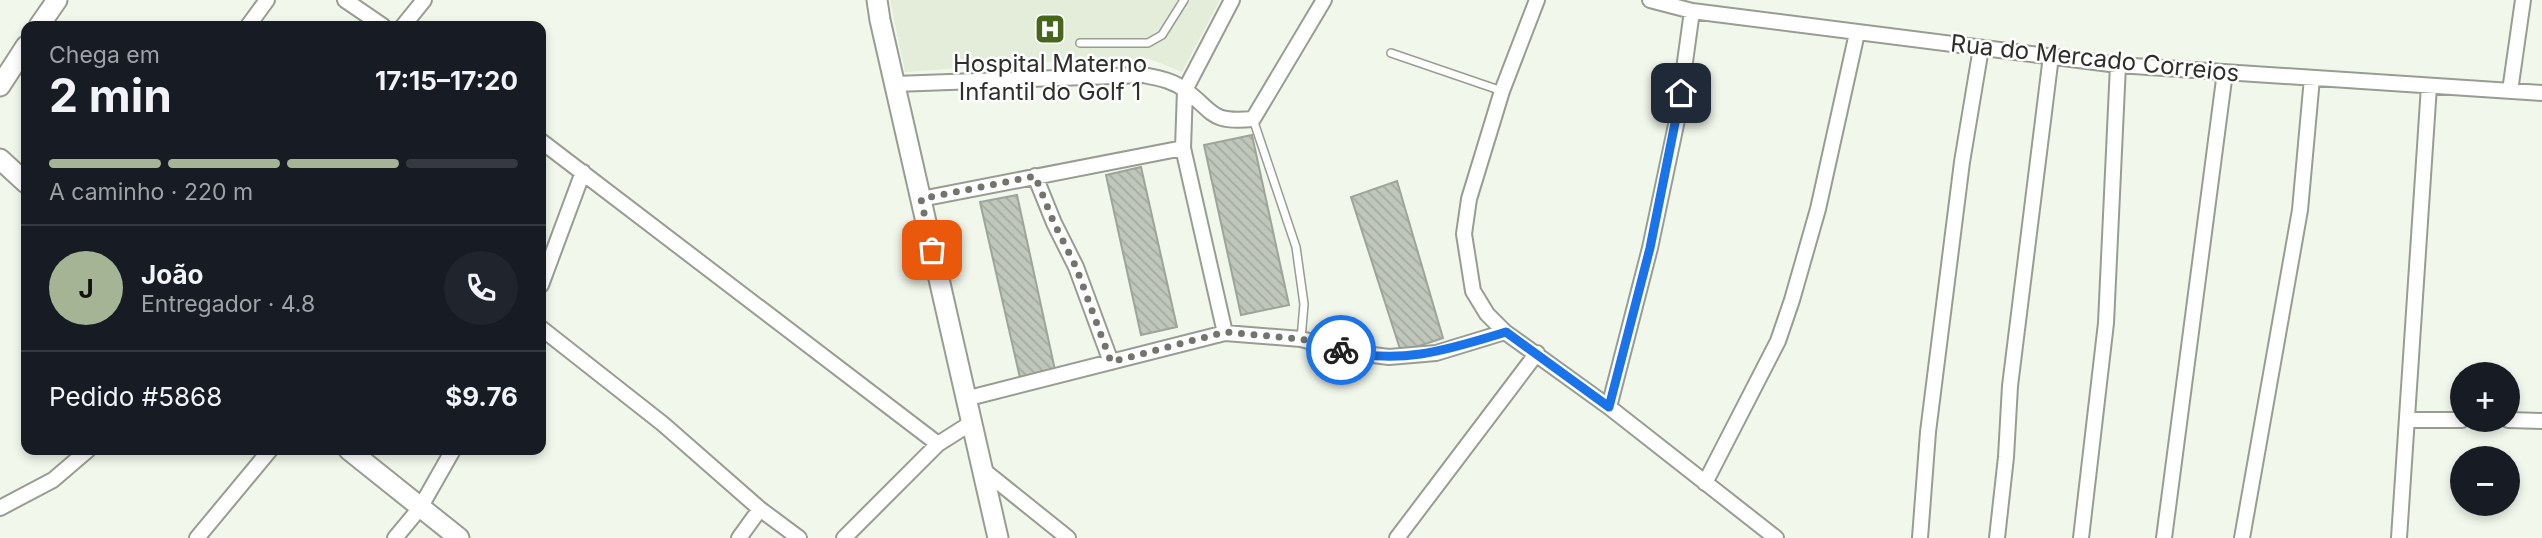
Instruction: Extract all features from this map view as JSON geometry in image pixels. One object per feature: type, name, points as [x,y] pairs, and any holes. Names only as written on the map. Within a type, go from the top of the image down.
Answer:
[{"type":"street","points":[[42,21],[57,0]]},
{"type":"street","points":[[252,21],[267,0]]},
{"type":"street","points":[[345,0],[376,21]]},
{"type":"street","points":[[407,21],[424,0]]},
{"type":"street","points":[[877,0],[998,538]]},
{"type":"street","points":[[1225,332],[1183,148],[1185,90],[1232,0]]},
{"type":"street","points":[[895,84],[1143,75],[1167,80],[1185,90],[1206,111],[1228,121],[1253,119],[1324,0]]},
{"type":"street","points":[[1537,0],[1502,91],[1469,199],[1464,234],[1473,291],[1487,314],[1506,332],[1609,407],[1776,538]]},
{"type":"street","name":"Rua do Mercado Correios","points":[[1650,0],[1692,10],[1857,33],[2118,65],[2542,93]]},
{"type":"street","points":[[2510,91],[2523,0]]},
{"type":"street","points":[[1609,407],[1650,248],[1677,120],[1692,10]]},
{"type":"street","points":[[1705,483],[1778,341],[1792,300],[1818,209],[1857,33]]},
{"type":"street","points":[[1920,538],[1928,432],[1962,162],[1982,48]]},
{"type":"street","points":[[0,86],[21,54]]},
{"type":"street","points":[[1997,538],[2010,386],[2051,56]]},
{"type":"street","points":[[2081,538],[2106,323],[2118,65]]},
{"type":"street","points":[[2164,538],[2225,72]]},
{"type":"street","points":[[2242,538],[2300,210],[2312,78]]},
{"type":"street","points":[[2399,538],[2430,86]]},
{"type":"street","points":[[546,145],[938,444]]},
{"type":"street","points":[[921,199],[1183,148]]},
{"type":"street","points":[[0,159],[21,178]]},
{"type":"street","points":[[546,272],[583,172]]},
{"type":"street","points":[[1035,176],[1076,267],[1111,362]]},
{"type":"street","points":[[546,332],[663,424],[760,509],[799,538]]},
{"type":"street","points":[[965,399],[1225,332],[1301,339],[1349,352],[1389,357],[1436,353],[1506,332]]},
{"type":"street","points":[[1397,538],[1537,353]]},
{"type":"street","points":[[2407,420],[2450,419]]},
{"type":"street","points":[[2520,420],[2542,421]]},
{"type":"street","points":[[844,538],[938,444],[971,423]]},
{"type":"street","points":[[0,508],[53,480],[82,455]]},
{"type":"street","points":[[197,538],[266,455]]},
{"type":"street","points":[[355,455],[459,538]]},
{"type":"street","points":[[395,538],[420,508],[450,455]]},
{"type":"street","points":[[981,468],[1068,538]]},
{"type":"street","points":[[739,538],[760,509]]},
{"type":"lane","points":[[1080,43],[1148,43],[1162,35],[1184,0]]},
{"type":"lane","points":[[1391,53],[1502,91]]},
{"type":"lane","points":[[1253,119],[1296,247],[1304,304],[1301,339]]},
{"type":"shaded area","name":"Hospital Materno Infantil do Golf 1","points":[[890,0],[1220,0],[1182,72],[1150,59],[1042,62],[905,72]]},
{"type":"building","points":[[1252,135],[1289,305],[1241,315],[1204,145]]},
{"type":"building","points":[[1141,167],[1177,327],[1141,335],[1106,175]]},
{"type":"building","points":[[1397,181],[1443,338],[1401,352],[1351,197]]},
{"type":"building","points":[[1017,195],[1055,370],[1020,378],[980,202]]},
{"type":"way so far","points":[[932,250],[921,199],[1035,176],[1076,267],[1111,362],[1225,332],[1301,339],[1341,350]]},
{"type":"place","name":"Hospital Materno Infantil do Golf 1","points":[[1050,29]]},
{"type":"route","points":[[1341,350],[1389,357],[1436,353],[1506,332],[1609,407],[1650,248],[1681,93]]}]
